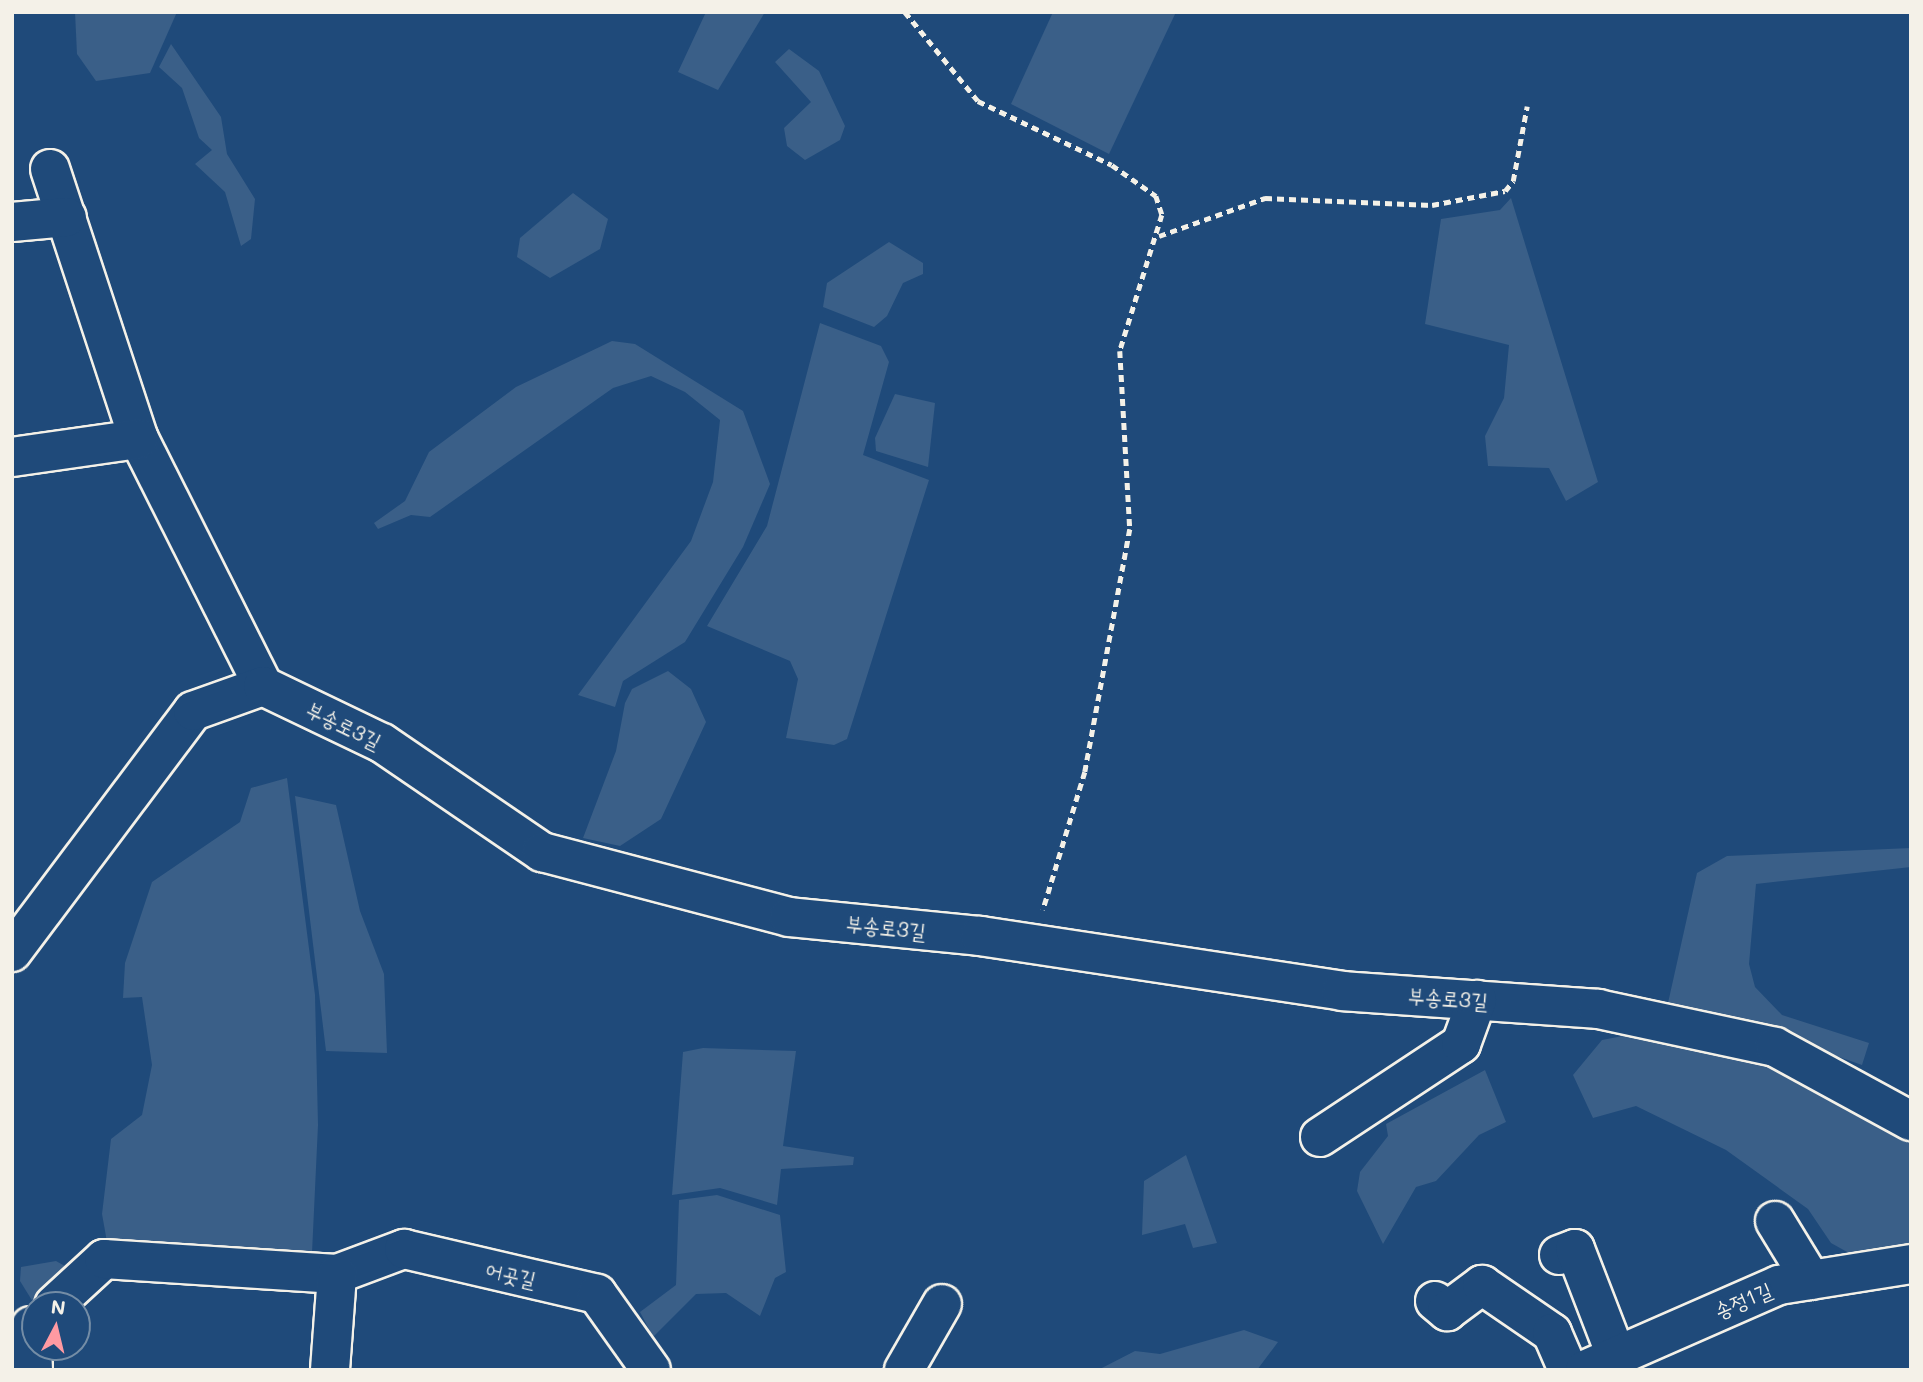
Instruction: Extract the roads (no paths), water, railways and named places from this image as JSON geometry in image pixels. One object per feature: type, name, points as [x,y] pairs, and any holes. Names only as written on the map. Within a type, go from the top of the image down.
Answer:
[{"type":"street","points":[[12,952],[193,711],[263,685],[139,439],[50,169]]},
{"type":"street","points":[[12,222],[66,218]]},
{"type":"street","points":[[12,457],[139,439]]},
{"type":"street","name":"부송로3길","points":[[263,685],[382,743],[542,852],[789,917],[1032,944],[1342,991],[1598,1009],[1775,1047],[1911,1121]]},
{"type":"street","points":[[1320,1137],[1461,1044],[1477,1000]]},
{"type":"street","points":[[1775,1221],[1811,1280]]},
{"type":"street","name":"어곳길","points":[[63,1291],[104,1259],[337,1274],[404,1249],[597,1294],[651,1370]]},
{"type":"street","points":[[1559,1255],[1575,1249],[1600,1362]]},
{"type":"street","name":"송정1길","points":[[1600,1362],[1779,1284],[1911,1264]]},
{"type":"street","points":[[330,1370],[337,1274]]},
{"type":"street","points":[[1435,1301],[1447,1311],[1482,1285],[1552,1334],[1567,1370]]},
{"type":"street","points":[[904,1370],[942,1304]]}]
